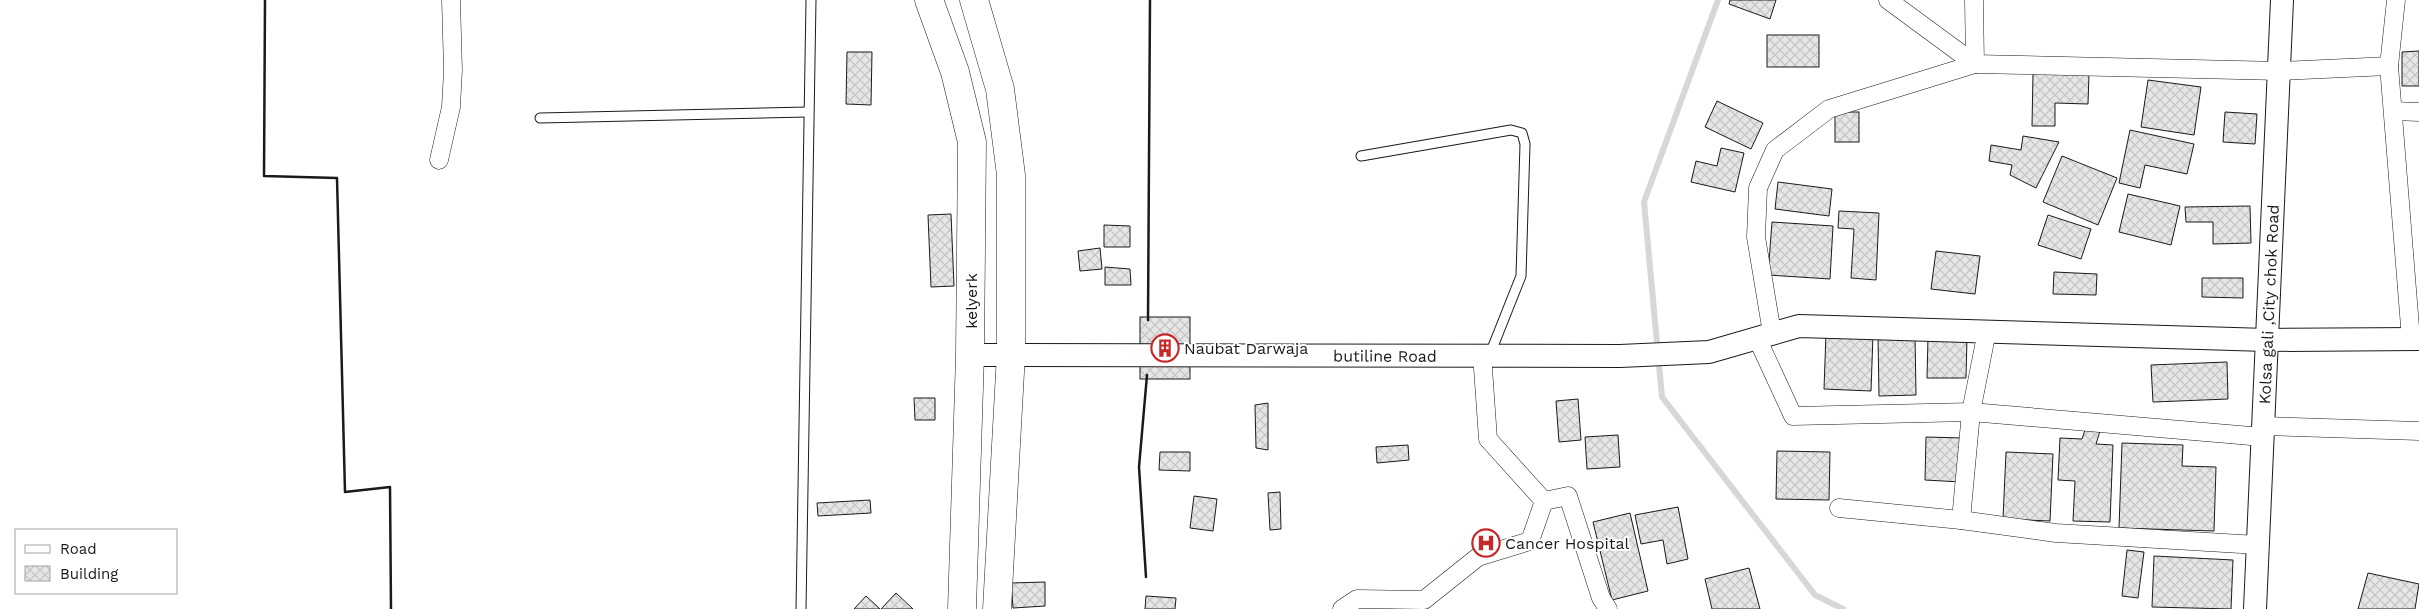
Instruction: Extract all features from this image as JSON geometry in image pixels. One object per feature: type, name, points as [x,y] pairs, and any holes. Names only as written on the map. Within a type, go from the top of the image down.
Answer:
[{"type":"main road","name":"kelyerk","points":[[929,0],[955,72],[972,142],[970,355],[962,609]]},
{"type":"main road","points":[[974,0],[1000,89],[1011,175],[1011,354],[998,609]]},
{"type":"street","points":[[438,160],[451,107],[454,70],[451,0]]},
{"type":"street","points":[[1888,0],[1975,64]]},
{"type":"street","points":[[1974,0],[1975,64]]},
{"type":"street","name":"Kolsa gali ,City chok Road","points":[[2255,609],[2281,70],[2282,0]]},
{"type":"street","points":[[2396,0],[2389,66],[2415,339]]},
{"type":"street","points":[[2389,66],[2281,70],[1975,64],[1829,109],[1775,150],[1758,188],[1756,237],[1765,336],[1793,416],[1972,412],[2263,431],[2419,431]]},
{"type":"street","points":[[2394,111],[2419,112]]},
{"type":"street","name":"butiline Road","points":[[970,355],[1620,356],[1709,352],[1799,326],[2267,340],[2415,339]]},
{"type":"street","points":[[1962,520],[1972,412],[1986,331]]},
{"type":"street","points":[[1486,355],[1488,438],[1544,501]]},
{"type":"street","points":[[1544,501],[1568,496],[1601,598],[1608,609]]},
{"type":"street","points":[[1342,609],[1357,599],[1424,600],[1478,558],[1530,541],[1544,501]]},
{"type":"street","points":[[1839,508],[1962,520],[2056,533],[2258,545]]},
{"type":"lane","points":[[801,609],[811,0]]},
{"type":"lane","points":[[540,118],[808,112]]},
{"type":"lane","points":[[1361,156],[1511,130],[1522,133],[1525,144],[1521,276],[1486,355]]},
{"type":"building","points":[[1730,0],[1776,0],[1770,19],[1729,4]]},
{"type":"building","points":[[1767,35],[1819,35],[1819,67],[1767,67]]},
{"type":"building","points":[[2419,51],[2419,86],[2402,86],[2402,52]]},
{"type":"building","points":[[847,52],[872,52],[871,105],[846,104]]},
{"type":"building","points":[[2033,73],[2089,74],[2088,104],[2055,103],[2055,126],[2032,126]]},
{"type":"building","points":[[2148,80],[2201,87],[2194,135],[2141,127]]},
{"type":"building","points":[[1717,101],[1763,123],[1751,149],[1705,127]]},
{"type":"building","points":[[1835,112],[1859,112],[1859,142],[1835,142]]},
{"type":"building","points":[[2225,112],[2257,114],[2255,144],[2223,142]]},
{"type":"building","points":[[2130,130],[2194,144],[2187,174],[2145,165],[2140,188],[2119,183]]},
{"type":"building","points":[[2023,136],[2059,142],[2036,188],[2010,175],[2012,165],[1989,161],[1991,145],[2021,150]]},
{"type":"building","points":[[1721,148],[1744,153],[1735,192],[1691,182],[1696,161],[1717,166]]},
{"type":"building","points":[[2062,156],[2117,178],[2098,225],[2043,202]]},
{"type":"building","points":[[1778,182],[1832,189],[1829,216],[1775,209]]},
{"type":"building","points":[[2128,194],[2180,206],[2171,245],[2119,232]]},
{"type":"building","points":[[2250,206],[2251,243],[2213,244],[2213,222],[2186,222],[2185,207]]},
{"type":"building","points":[[1839,211],[1879,213],[1876,280],[1851,278],[1854,229],[1838,228]]},
{"type":"building","points":[[951,214],[954,286],[931,287],[928,215]]},
{"type":"building","points":[[2048,215],[2091,229],[2081,259],[2038,245]]},
{"type":"building","points":[[1772,222],[1833,226],[1830,279],[1768,275]]},
{"type":"building","points":[[1104,225],[1130,226],[1130,247],[1104,247]]},
{"type":"building","points":[[1100,248],[1102,269],[1080,271],[1078,251]]},
{"type":"building","points":[[1936,251],[1980,256],[1975,294],[1931,289]]},
{"type":"building","points":[[1105,267],[1130,269],[1131,285],[1105,285]]},
{"type":"building","points":[[2054,272],[2097,274],[2096,295],[2053,294]]},
{"type":"building","points":[[2202,278],[2243,278],[2243,298],[2202,297]]},
{"type":"building","name":"Naubat Darwaja","points":[[1140,317],[1190,317],[1190,379],[1140,379]]},
{"type":"building","points":[[1826,333],[1873,335],[1871,391],[1824,389]]},
{"type":"building","points":[[1878,336],[1915,336],[1916,395],[1879,396]]},
{"type":"building","points":[[1928,337],[1967,338],[1966,378],[1927,378]]},
{"type":"building","points":[[2227,362],[2228,399],[2153,402],[2151,365]]},
{"type":"building","points":[[914,398],[935,398],[935,420],[915,420]]},
{"type":"building","points":[[1578,399],[1581,440],[1559,442],[1556,401]]},
{"type":"building","points":[[1268,403],[1268,450],[1256,448],[1255,405]]},
{"type":"building","points":[[2086,427],[2100,431],[2096,444],[2113,445],[2110,522],[2073,521],[2075,481],[2058,480],[2060,438],[2082,439]]},
{"type":"building","points":[[1618,435],[1620,467],[1587,469],[1585,437]]},
{"type":"building","points":[[1926,437],[1963,438],[1961,482],[1925,480]]},
{"type":"building","points":[[2122,443],[2183,445],[2182,466],[2216,467],[2214,531],[2119,528]]},
{"type":"building","points":[[1408,445],[1409,460],[1377,463],[1376,447]]},
{"type":"building","points":[[1777,451],[1830,452],[1829,500],[1776,499]]},
{"type":"building","points":[[1160,452],[1190,452],[1190,471],[1159,470]]},
{"type":"building","points":[[2006,452],[2053,454],[2050,521],[2003,519]]},
{"type":"building","points":[[1280,492],[1281,529],[1270,530],[1268,493]]},
{"type":"building","points":[[1194,496],[1217,499],[1213,531],[1190,528]]},
{"type":"building","points":[[870,500],[871,513],[818,516],[817,503]]},
{"type":"building","points":[[1678,507],[1688,559],[1667,564],[1663,540],[1641,544],[1635,515]]},
{"type":"building","points":[[1630,513],[1648,591],[1612,600],[1593,522]]},
{"type":"building","points":[[2127,550],[2144,552],[2138,598],[2122,596]]},
{"type":"building","points":[[2154,556],[2233,560],[2231,609],[2152,607]]},
{"type":"building","points":[[1749,568],[1760,609],[1712,609],[1705,579]]},
{"type":"building","points":[[2368,573],[2419,584],[2415,609],[2358,609]]},
{"type":"building","points":[[1045,582],[1045,606],[1013,608],[1011,583]]},
{"type":"building","points":[[896,593],[913,609],[881,609]]},
{"type":"building","points":[[866,596],[880,609],[854,609]]},
{"type":"building","points":[[1146,596],[1176,598],[1175,609],[1145,609]]},
{"type":"waterway","points":[[1718,0],[1644,202],[1662,397],[1815,595],[1843,609]]},
{"type":"wall","points":[[265,0],[264,176],[337,178],[345,492],[390,487],[391,609]]},
{"type":"wall","points":[[1148,320],[1150,0]]},
{"type":"wall","points":[[1146,577],[1139,467],[1147,375]]},
{"type":"place","name":"Naubat Darwaja","points":[[1165,348]]},
{"type":"place","name":"Cancer Hospital","points":[[1486,543]]}]
